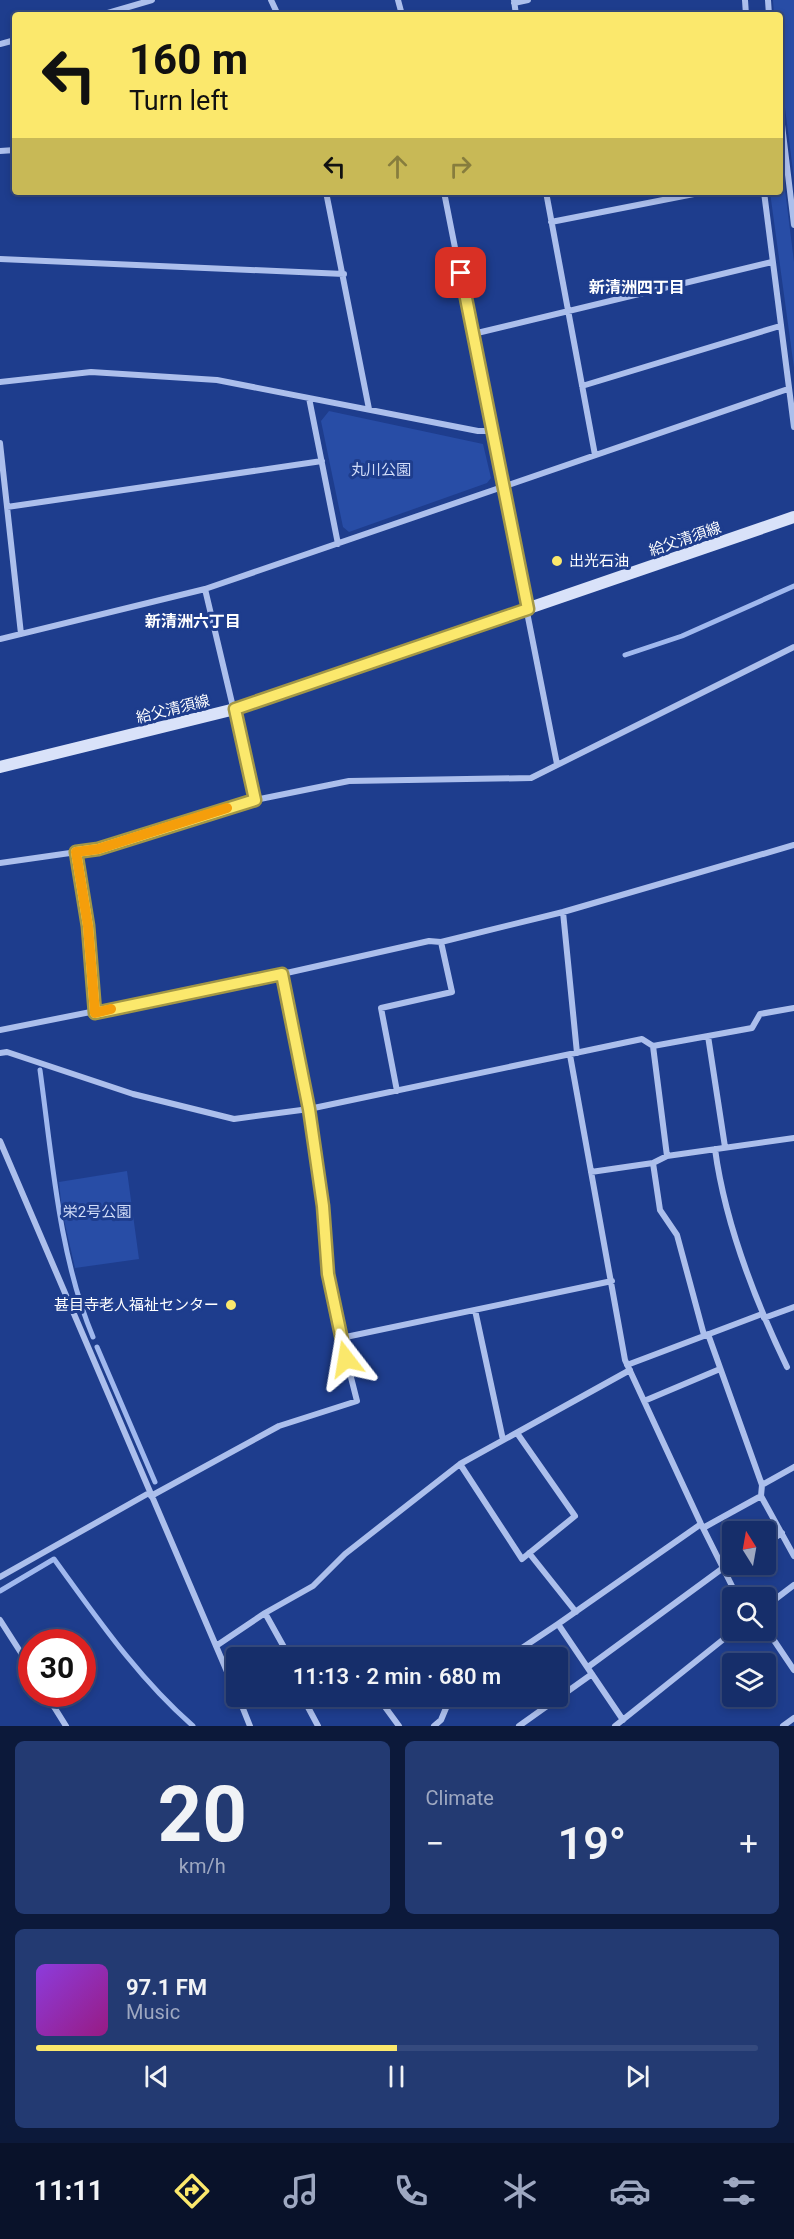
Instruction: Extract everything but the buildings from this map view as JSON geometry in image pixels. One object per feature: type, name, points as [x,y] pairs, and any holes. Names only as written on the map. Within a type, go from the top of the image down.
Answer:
[{"type":"main road","name":"給父清須線","points":[[0,767],[235,709],[794,517]]},
{"type":"street","points":[[111,12],[152,0]]},
{"type":"street","points":[[514,1],[528,0]]},
{"type":"street","points":[[783,133],[794,225]]},
{"type":"street","points":[[327,195],[369,409]]},
{"type":"street","points":[[445,195],[504,486],[556,764]]},
{"type":"street","points":[[546,195],[566,311],[595,454]]},
{"type":"street","points":[[551,222],[689,195]]},
{"type":"street","points":[[764,195],[794,427]]},
{"type":"street","points":[[0,259],[344,274]]},
{"type":"street","points":[[474,333],[772,262]]},
{"type":"street","points":[[582,386],[780,326]]},
{"type":"street","points":[[0,382],[91,372],[217,380],[478,431],[493,431]]},
{"type":"street","points":[[0,639],[205,589],[788,389]]},
{"type":"street","points":[[309,398],[339,544]]},
{"type":"street","points":[[0,443],[21,634]]},
{"type":"street","points":[[7,507],[322,461]]},
{"type":"street","points":[[205,589],[255,800]]},
{"type":"street","points":[[0,863],[98,849],[255,800],[349,781],[531,778],[794,647]]},
{"type":"street","points":[[0,1030],[95,1013],[429,941],[441,942],[563,912],[794,845]]},
{"type":"street","points":[[76,852],[88,926],[95,1013]]},
{"type":"street","points":[[563,912],[578,1053]]},
{"type":"street","points":[[397,1091],[381,1008],[452,992],[441,942]]},
{"type":"street","points":[[0,1577],[279,1426],[357,1401],[328,1274],[323,1206],[309,1109],[282,974]]},
{"type":"street","points":[[0,1053],[7,1052],[133,1094],[234,1119],[309,1109],[642,1040],[654,1046],[752,1028],[760,1014],[794,1008]]},
{"type":"street","points":[[708,1036],[725,1147]]},
{"type":"street","points":[[654,1046],[667,1156]]},
{"type":"street","points":[[570,1055],[629,1367],[722,1565]]},
{"type":"street","points":[[591,1172],[653,1163],[667,1156],[794,1138]]},
{"type":"street","points":[[0,1141],[226,1670]]},
{"type":"street","points":[[715,1149],[721,1190],[763,1316],[787,1366]]},
{"type":"street","points":[[653,1163],[660,1210],[676,1234],[706,1335],[762,1485],[762,1496],[794,1556]]},
{"type":"street","points":[[341,1338],[612,1281]]},
{"type":"street","points":[[216,1646],[265,1613],[313,1586],[345,1554],[460,1464],[629,1367],[706,1335],[794,1307]]},
{"type":"street","points":[[475,1310],[503,1440]]},
{"type":"street","points":[[644,1401],[720,1369]]},
{"type":"street","points":[[460,1464],[522,1559],[575,1516],[516,1433]]},
{"type":"street","points":[[762,1485],[794,1467]]},
{"type":"street","points":[[524,1647],[702,1526],[762,1496]]},
{"type":"street","points":[[776,1537],[782,1533]]},
{"type":"street","points":[[529,1553],[576,1612]]},
{"type":"street","points":[[588,1667],[722,1570]]},
{"type":"street","points":[[776,1599],[794,1585]]},
{"type":"street","points":[[265,1613],[284,1647]]},
{"type":"street","points":[[0,1620],[18,1648]]},
{"type":"street","points":[[558,1624],[623,1720]]},
{"type":"street","points":[[617,1726],[722,1640]]},
{"type":"street","points":[[774,1641],[794,1670]]},
{"type":"street","points":[[519,1726],[592,1674]]},
{"type":"street","points":[[54,1707],[66,1726]]},
{"type":"street","points":[[242,1707],[250,1726]]},
{"type":"street","points":[[308,1707],[318,1726]]},
{"type":"street","points":[[385,1707],[399,1726]]},
{"type":"street","points":[[434,1726],[441,1720],[446,1707]]},
{"type":"street","points":[[783,1726],[794,1718]]},
{"type":"green space","points":[[773,0],[794,0],[794,179],[783,92],[783,12],[774,12]]},
{"type":"green space","points":[[783,173],[794,262],[794,368],[770,195],[783,195]]},
{"type":"green space","name":"丸川公園","points":[[329,411],[483,444],[491,478],[487,483],[349,532],[343,527],[321,421]]},
{"type":"green space","name":"栄2号公園","points":[[127,1171],[139,1259],[75,1268],[62,1211],[59,1182]]},
{"type":"waterway","points":[[625,655],[682,636],[794,586]]},
{"type":"waterway","points":[[40,1070],[64,1240],[81,1306],[93,1337]]},
{"type":"waterway","points":[[97,1347],[155,1482]]},
{"type":"waterway","points":[[0,1591],[54,1559],[136,1668],[193,1726]]},
{"type":"slow traffic","points":[[111,1009],[95,1013],[88,926],[76,852],[98,849],[227,808]]},
{"type":"place","name":"出光石油","points":[[557,561]]},
{"type":"place","name":"甚目寺老人福祉センター","points":[[231,1305]]},
{"type":"district","name":"新清洲四丁目","points":[[637,287]]},
{"type":"district","name":"新清洲六丁目","points":[[193,621]]},
{"type":"route","points":[[346,1359],[328,1274],[323,1206],[309,1109],[282,974],[95,1013],[88,926],[76,852],[98,849],[255,800],[235,709],[528,609],[461,273]]}]
